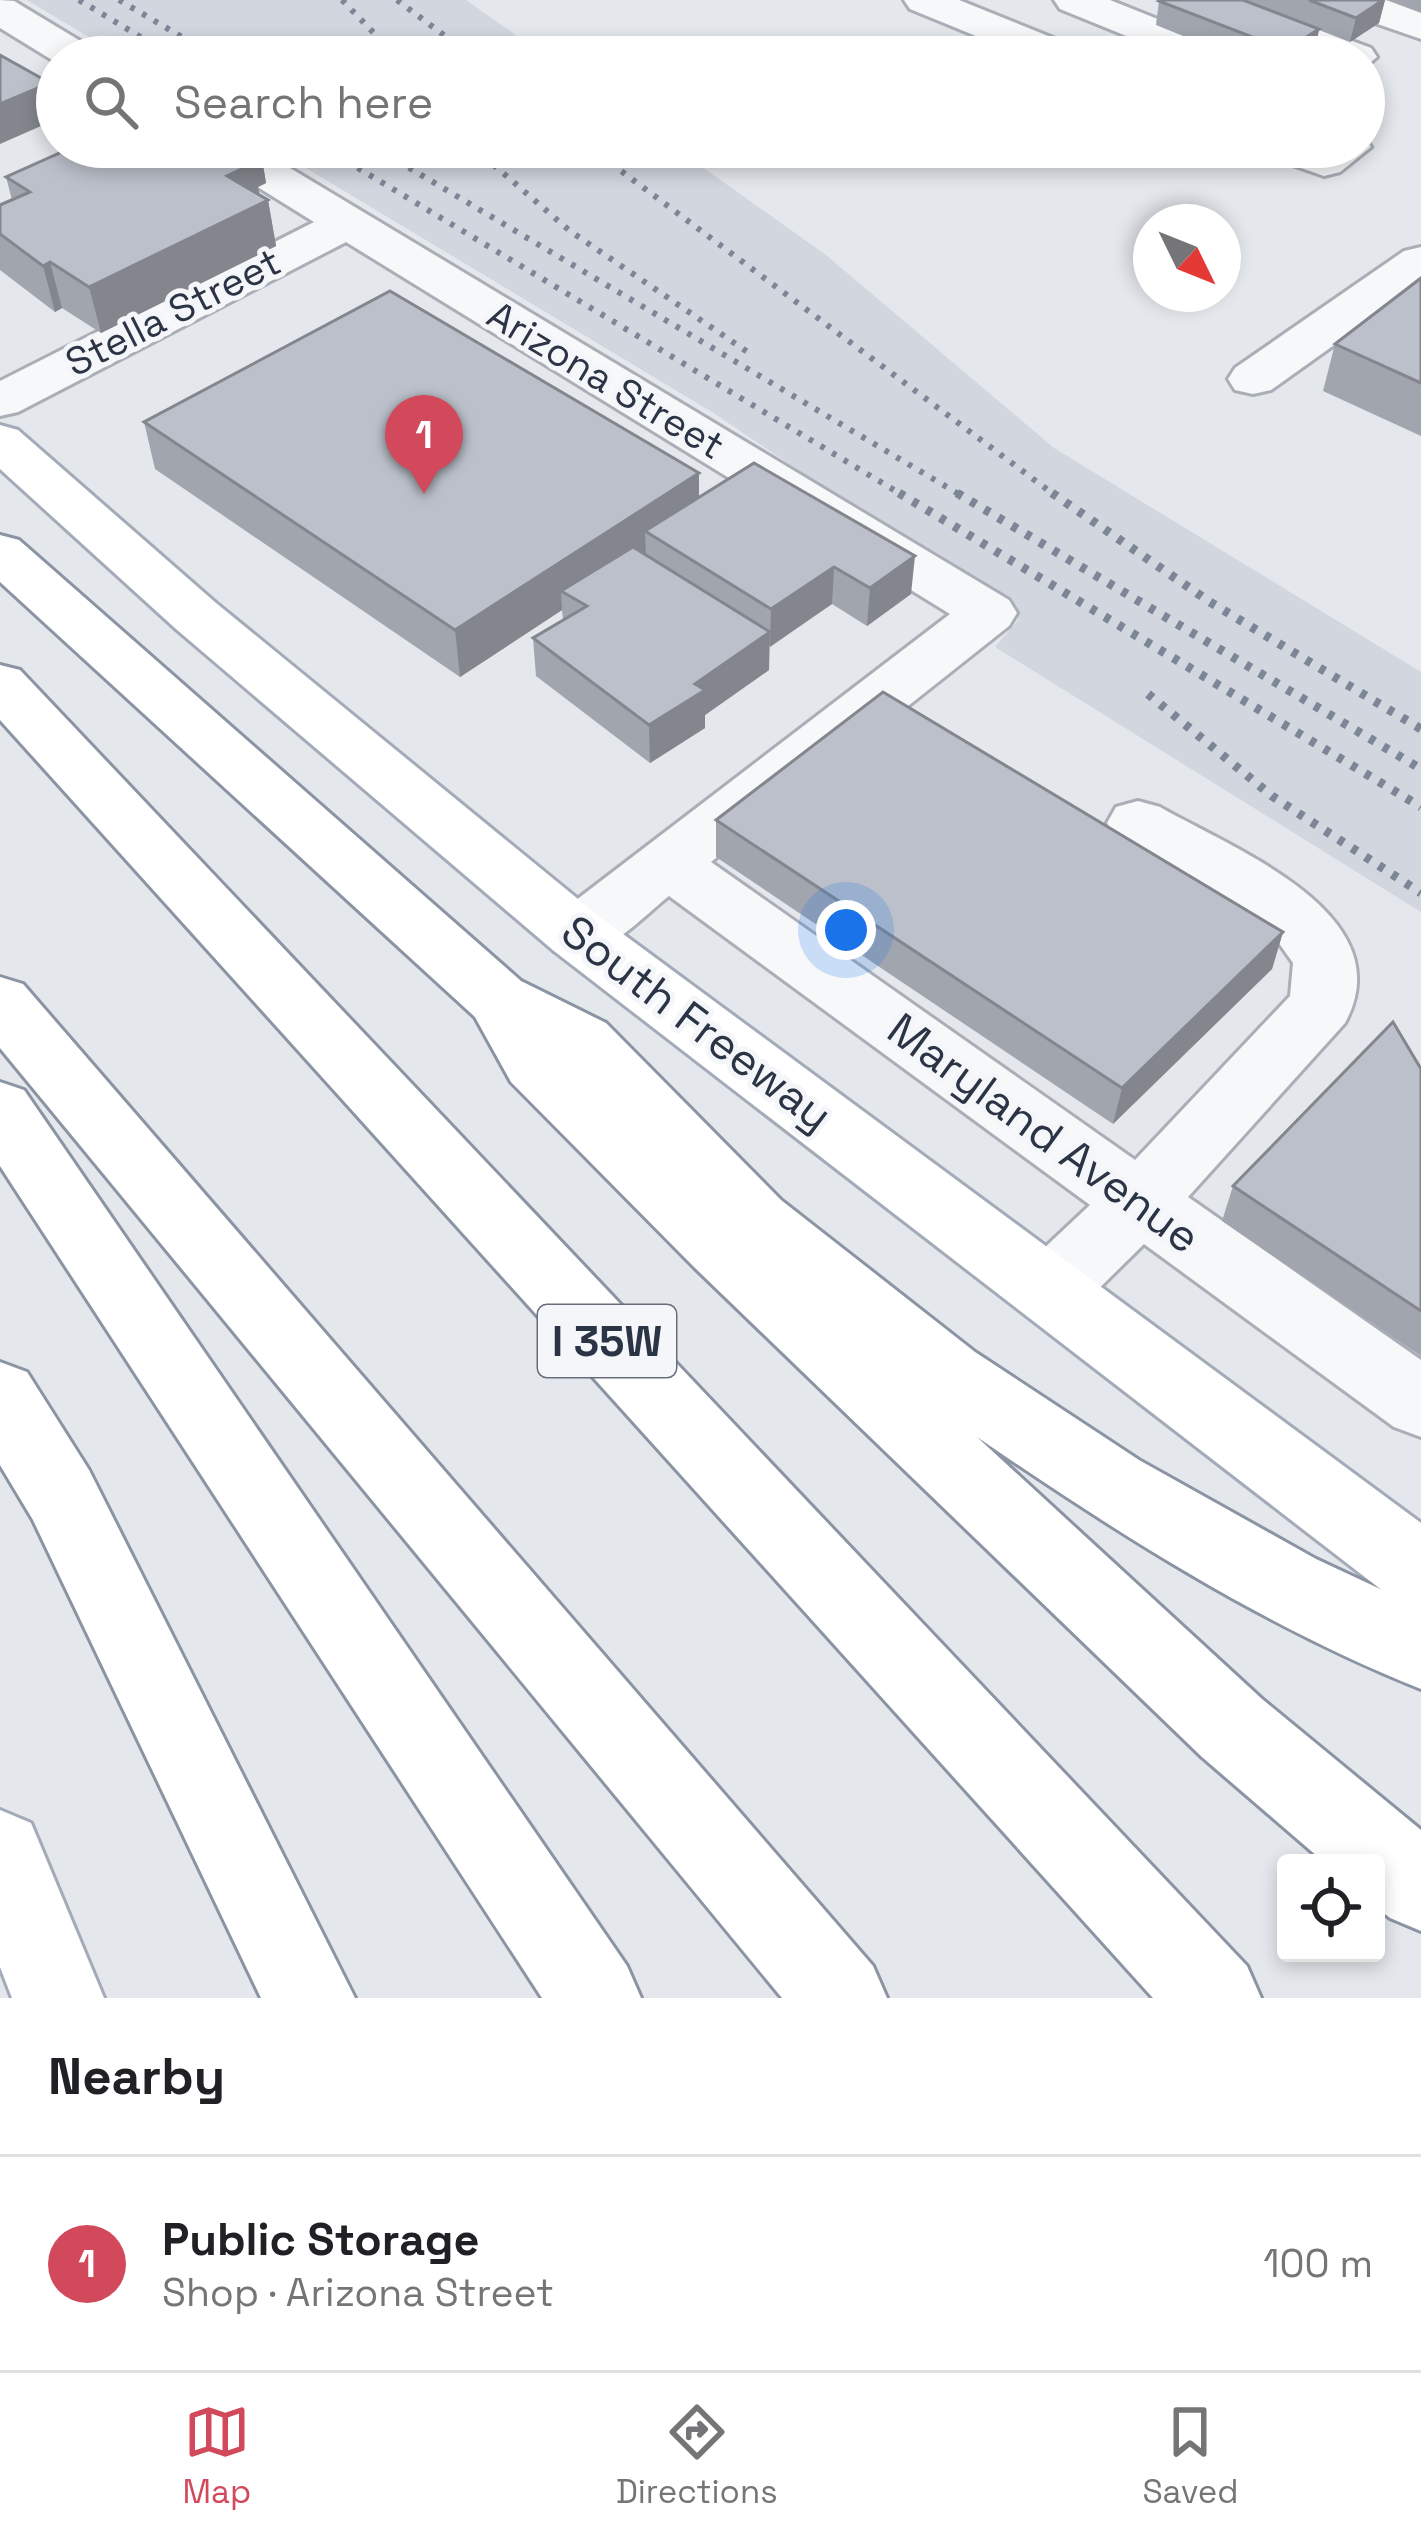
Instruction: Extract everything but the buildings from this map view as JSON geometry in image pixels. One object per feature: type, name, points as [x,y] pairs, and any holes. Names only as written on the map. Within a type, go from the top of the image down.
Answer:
[{"type":"main road","name":"South Freeway","points":[[0,441],[196,616],[577,934],[1421,1571]]},
{"type":"main road","points":[[0,552],[498,999],[535,1063],[738,1234],[1232,1728],[1421,1887]]},
{"type":"main road","name":"I 35W","points":[[0,684],[1215,1998]]},
{"type":"main road","points":[[0,1002],[841,1998]]},
{"type":"main road","points":[[0,1108],[595,1998]]},
{"type":"main road","points":[[738,1234],[1111,1485],[1287,1586],[1421,1649]]},
{"type":"main road","points":[[0,1396],[61,1495],[309,1998]]},
{"type":"main road","points":[[0,1854],[58,1998]]},
{"type":"street","points":[[924,0],[1012,36]]},
{"type":"street","points":[[1074,0],[1163,36]]},
{"type":"street","points":[[1206,0],[1295,36]]},
{"type":"street","points":[[1348,0],[1421,27]]},
{"type":"street","points":[[4,17],[39,36]]},
{"type":"street","points":[[1385,54],[1421,37]]},
{"type":"street","name":"Arizona Street","points":[[258,168],[989,613],[667,863]]},
{"type":"street","name":"Stella Street","points":[[0,401],[346,223]]},
{"type":"street","points":[[1253,379],[1421,261]]},
{"type":"street","points":[[1049,1290],[1141,1201],[1322,1005],[1326,960],[1292,912],[1138,823]]},
{"type":"street","points":[[577,934],[667,863]]},
{"type":"street","name":"Maryland Avenue","points":[[667,863],[1421,1403]]},
{"type":"shaded area","points":[[27,0],[466,0],[517,36],[87,36]]},
{"type":"shaded area","points":[[306,168],[704,168],[826,255],[1054,448],[1421,672],[1421,912],[995,647],[1019,619],[712,412]]},
{"type":"railway","points":[[79,0],[139,36]]},
{"type":"railway","points":[[119,0],[180,36]]},
{"type":"railway","points":[[342,0],[377,36]]},
{"type":"railway","points":[[397,0],[445,36]]},
{"type":"railway","points":[[358,168],[904,496]]},
{"type":"railway","points":[[409,168],[962,496]]},
{"type":"railway","points":[[497,168],[570,231],[752,355]]},
{"type":"railway","points":[[617,168],[1056,496]]},
{"type":"railway","points":[[899,493],[1421,807]]},
{"type":"railway","points":[[957,493],[1421,769]]},
{"type":"railway","points":[[1052,493],[1210,602],[1421,729]]},
{"type":"railway","points":[[1148,694],[1272,796],[1421,893]]},
{"type":"place","name":"Public Storage","points":[[424,494]]}]
